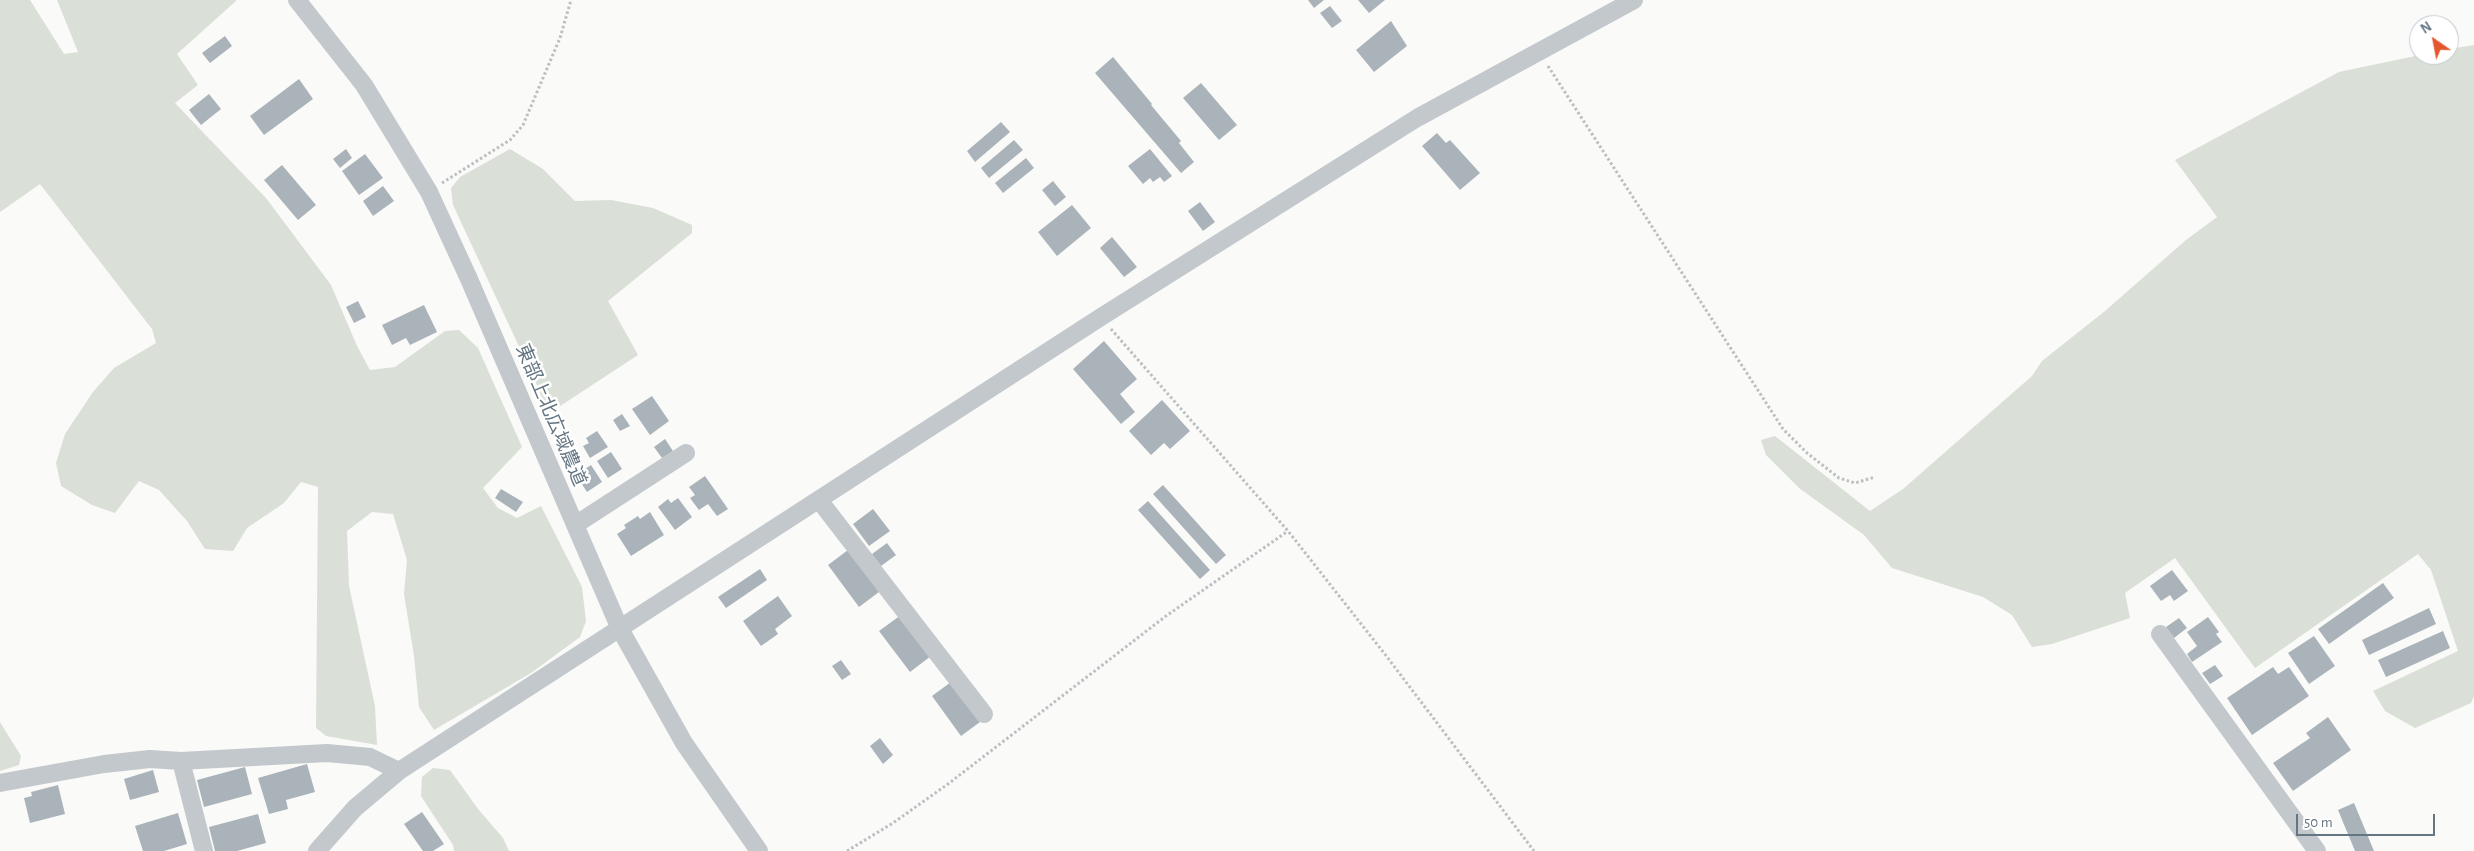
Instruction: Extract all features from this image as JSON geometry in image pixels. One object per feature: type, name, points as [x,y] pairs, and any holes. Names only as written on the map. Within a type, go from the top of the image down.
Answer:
[{"type":"street","name":"東部上北広域農道","points":[[297,0],[364,85],[429,192],[469,279],[620,629],[684,743],[759,851]]},
{"type":"street","points":[[317,851],[335,828],[355,808],[399,771],[1101,317],[1417,118],[1634,0]]},
{"type":"street","points":[[575,525],[686,453]]},
{"type":"street","points":[[819,500],[984,714]]},
{"type":"street","points":[[2160,634],[2317,851]]},
{"type":"street","points":[[0,783],[104,764],[150,759],[181,761],[326,753],[370,757],[399,771]]},
{"type":"street","points":[[181,761],[204,851]]},
{"type":"path","points":[[429,192],[510,140],[522,125],[560,38],[571,0]]},
{"type":"path","points":[[1534,53],[1550,68],[1783,429],[1807,453],[1839,478],[1855,483],[1875,477]]},
{"type":"path","points":[[1101,317],[1288,531],[1384,653],[1534,851]]},
{"type":"path","points":[[847,851],[893,823],[932,795],[1166,616],[1288,531]]},
{"type":"shaded area","points":[[0,0],[30,0],[64,54],[78,52],[57,0],[237,0],[177,54],[198,85],[175,103],[266,198],[331,285],[357,346],[370,370],[395,367],[445,331],[459,330],[478,348],[522,447],[483,488],[498,508],[517,518],[541,506],[582,587],[586,621],[580,637],[531,673],[434,730],[419,707],[414,656],[404,594],[407,560],[393,514],[372,512],[347,531],[349,586],[375,706],[377,745],[326,736],[316,728],[318,487],[301,482],[284,503],[247,528],[233,551],[205,549],[187,521],[159,490],[139,481],[115,513],[92,505],[61,486],[56,463],[65,434],[93,392],[114,368],[156,343],[152,329],[40,184],[0,212]]},
{"type":"shaded area","points":[[2474,45],[2474,696],[2471,703],[2415,728],[2385,711],[2373,691],[2458,651],[2431,570],[2418,554],[2255,668],[2175,558],[2125,593],[2130,618],[2052,644],[2032,647],[2012,615],[1983,597],[1892,568],[1864,535],[1799,488],[1766,455],[1761,440],[1775,436],[1870,511],[1903,489],[2032,376],[2042,361],[2105,311],[2186,240],[2217,217],[2175,160],[2339,72],[2409,57],[2409,65],[2459,65],[2459,47]]},
{"type":"shaded area","points":[[510,149],[543,169],[575,201],[611,200],[653,208],[692,225],[692,233],[608,301],[638,355],[548,414],[537,385],[453,205],[451,188],[460,177]]},
{"type":"shaded area","points":[[0,722],[21,756],[19,765],[0,771]]},
{"type":"shaded area","points":[[433,768],[450,770],[478,809],[503,838],[509,851],[454,851],[453,845],[421,796],[422,777]]},
{"type":"building","points":[[1308,0],[1324,0],[1314,8]]},
{"type":"building","points":[[1358,0],[1385,0],[1369,13]]},
{"type":"building","points":[[1330,6],[1342,21],[1332,28],[1320,13]]},
{"type":"building","points":[[1391,21],[1407,46],[1374,72],[1356,50]]},
{"type":"building","points":[[225,36],[232,46],[210,63],[202,53]]},
{"type":"building","points":[[1113,57],[1181,141],[1179,143],[1194,162],[1181,173],[1095,73]]},
{"type":"building","points":[[299,79],[313,99],[264,135],[250,116]]},
{"type":"building","points":[[1201,83],[1237,125],[1219,140],[1183,98]]},
{"type":"building","points":[[209,94],[221,109],[201,125],[189,110]]},
{"type":"building","points":[[1001,122],[1010,132],[975,162],[967,151]]},
{"type":"building","points":[[1437,133],[1446,143],[1450,140],[1480,173],[1460,190],[1422,146]]},
{"type":"building","points":[[1014,140],[1023,150],[989,178],[981,168]]},
{"type":"building","points":[[346,149],[352,158],[340,168],[333,159]]},
{"type":"building","points":[[1150,149],[1172,176],[1164,182],[1160,177],[1153,182],[1150,178],[1143,184],[1128,166]]},
{"type":"building","points":[[365,154],[383,178],[359,195],[342,171]]},
{"type":"building","points":[[1026,158],[1034,168],[1003,193],[995,183]]},
{"type":"building","points":[[282,165],[316,205],[298,220],[264,180]]},
{"type":"building","points":[[1053,181],[1066,197],[1055,206],[1042,190]]},
{"type":"building","points":[[383,186],[394,201],[373,216],[363,201]]},
{"type":"building","points":[[1200,202],[1215,222],[1203,231],[1188,211]]},
{"type":"building","points":[[1072,205],[1091,228],[1057,256],[1038,232]]},
{"type":"building","points":[[1112,237],[1137,267],[1124,277],[1100,248]]},
{"type":"building","points":[[358,301],[366,317],[354,323],[346,307]]},
{"type":"building","points":[[424,305],[437,332],[410,345],[406,338],[392,345],[382,325]]},
{"type":"building","points":[[1104,341],[1137,379],[1120,394],[1135,412],[1121,424],[1073,369]]},
{"type":"building","points":[[652,396],[669,421],[650,435],[632,409]]},
{"type":"building","points":[[1162,400],[1190,431],[1170,449],[1164,443],[1151,455],[1129,431]]},
{"type":"building","points":[[622,414],[630,426],[620,431],[613,420]]},
{"type":"building","points":[[597,431],[608,447],[590,458],[583,446],[589,443],[586,438]]},
{"type":"building","points":[[665,439],[673,451],[662,458],[654,447]]},
{"type":"building","points":[[611,452],[622,469],[608,478],[597,461]]},
{"type":"building","points":[[591,465],[602,482],[587,492],[576,475]]},
{"type":"building","points":[[705,476],[728,509],[717,516],[708,504],[699,510],[690,498],[695,495],[689,487]]},
{"type":"building","points":[[1163,485],[1226,555],[1216,564],[1153,494]]},
{"type":"building","points":[[501,489],[523,502],[516,512],[495,498]]},
{"type":"building","points":[[678,498],[692,517],[675,530],[658,507],[668,499],[671,503]]},
{"type":"building","points":[[1148,501],[1210,570],[1200,579],[1138,510]]},
{"type":"building","points":[[873,509],[890,531],[869,546],[853,524]]},
{"type":"building","points":[[650,512],[664,535],[631,556],[617,534],[626,528],[624,525],[638,516],[640,519]]},
{"type":"building","points":[[887,543],[896,555],[881,566],[872,554]]},
{"type":"building","points":[[852,547],[883,589],[859,607],[828,565]]},
{"type":"building","points":[[760,569],[767,580],[726,608],[718,597]]},
{"type":"building","points":[[2172,570],[2188,591],[2174,601],[2170,595],[2161,601],[2150,586]]},
{"type":"building","points":[[2383,583],[2394,598],[2329,644],[2318,629]]},
{"type":"building","points":[[778,596],[792,616],[775,629],[778,634],[761,646],[743,621]]},
{"type":"building","points":[[2429,608],[2436,624],[2369,655],[2362,640]]},
{"type":"building","points":[[901,615],[931,656],[910,672],[879,631]]},
{"type":"building","points":[[2208,617],[2219,632],[2216,634],[2222,642],[2192,662],[2187,654],[2197,646],[2187,632]]},
{"type":"building","points":[[2179,618],[2187,628],[2174,638],[2166,627]]},
{"type":"building","points":[[2443,631],[2450,648],[2386,677],[2378,660]]},
{"type":"building","points":[[2314,636],[2335,666],[2309,684],[2288,653]]},
{"type":"building","points":[[841,660],[851,674],[842,680],[832,666]]},
{"type":"building","points":[[2215,665],[2223,676],[2210,684],[2202,673]]},
{"type":"building","points":[[2273,667],[2278,674],[2289,667],[2309,696],[2252,735],[2227,698]]},
{"type":"building","points":[[951,682],[980,722],[961,736],[932,696]]},
{"type":"building","points":[[2328,717],[2351,750],[2293,791],[2273,763],[2310,738],[2306,733]]},
{"type":"building","points":[[880,738],[893,755],[883,764],[870,746]]},
{"type":"building","points":[[307,764],[315,792],[286,800],[288,809],[269,814],[258,778]]},
{"type":"building","points":[[245,767],[252,794],[204,807],[197,780]]},
{"type":"building","points":[[153,770],[159,792],[130,800],[124,779]]},
{"type":"building","points":[[58,785],[65,814],[30,823],[24,798],[32,796],[31,792]]},
{"type":"building","points":[[2354,803],[2374,851],[2355,851],[2338,810]]},
{"type":"building","points":[[422,812],[444,844],[433,851],[423,851],[404,824]]},
{"type":"building","points":[[178,813],[187,844],[164,851],[143,851],[135,826]]},
{"type":"building","points":[[258,814],[266,843],[237,851],[215,851],[209,827]]}]
